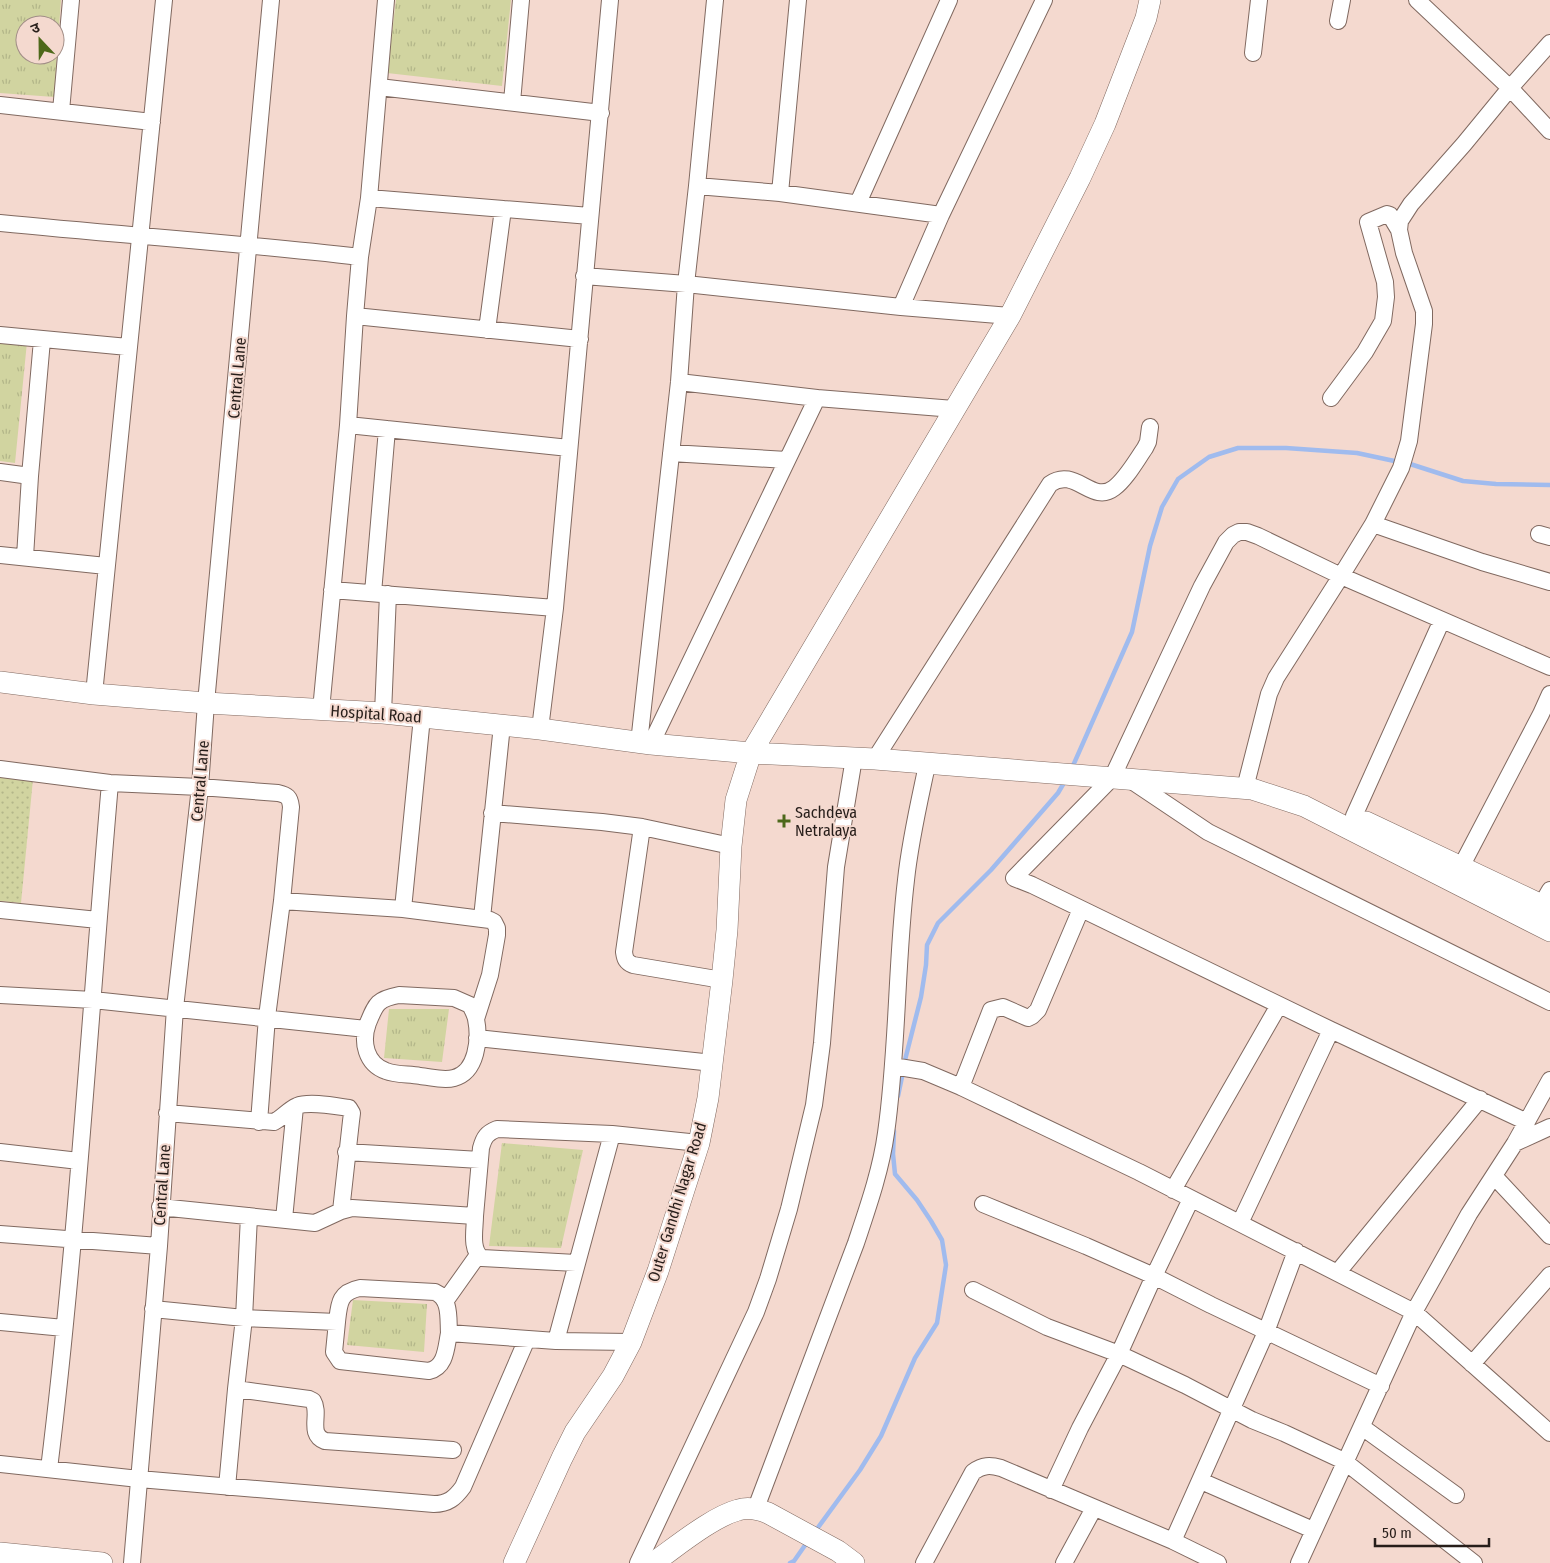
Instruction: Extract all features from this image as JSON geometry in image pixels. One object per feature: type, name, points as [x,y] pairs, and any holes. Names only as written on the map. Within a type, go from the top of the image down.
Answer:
[{"type":"street","points":[[61,111],[71,0]]},
{"type":"street","points":[[94,694],[164,0]]},
{"type":"street","name":"Central Lane","points":[[132,1563],[159,1246],[160,1207],[176,1008],[200,786],[271,0]]},
{"type":"street","points":[[321,710],[348,425],[360,256],[369,198],[386,0]]},
{"type":"street","points":[[512,102],[521,0]]},
{"type":"street","points":[[540,729],[555,608],[610,0]]},
{"type":"street","points":[[645,744],[679,382],[686,284],[715,0]]},
{"type":"street","points":[[780,193],[798,0]]},
{"type":"street","points":[[858,203],[950,0]]},
{"type":"street","points":[[900,307],[941,215],[1044,0]]},
{"type":"street","name":"Outer Gandhi Nagar Road","points":[[514,1563],[575,1432],[613,1376],[631,1342],[658,1271],[699,1144],[713,1063],[722,980],[736,800],[751,753],[1010,316],[1080,178],[1105,124],[1146,18],[1150,0]]},
{"type":"street","points":[[1253,53],[1259,0]]},
{"type":"street","points":[[1338,21],[1342,0]]},
{"type":"street","points":[[1416,0],[1510,88],[1550,131]]},
{"type":"street","points":[[1399,230],[1400,222],[1411,204],[1550,43]]},
{"type":"street","points":[[379,87],[601,113]]},
{"type":"street","points":[[0,105],[152,122]]},
{"type":"street","points":[[697,186],[780,193],[941,215]]},
{"type":"street","points":[[369,198],[590,216]]},
{"type":"street","points":[[487,330],[503,209]]},
{"type":"street","points":[[1249,789],[1269,694],[1276,678],[1373,524],[1402,463],[1409,441],[1424,311],[1404,253],[1399,230],[1390,215],[1377,217],[1368,222],[1385,282],[1386,297],[1383,321],[1365,352],[1331,398]]},
{"type":"street","points":[[0,223],[141,237],[249,244],[360,256]]},
{"type":"street","points":[[584,276],[686,284],[900,307],[1010,316]]},
{"type":"street","points":[[355,316],[580,339]]},
{"type":"street","points":[[0,335],[128,347]]},
{"type":"street","points":[[25,557],[42,340]]},
{"type":"street","points":[[679,382],[817,398],[954,409]]},
{"type":"street","points":[[645,744],[788,460],[817,398]]},
{"type":"street","points":[[348,425],[569,448]]},
{"type":"street","points":[[638,1563],[756,1312],[789,1209],[815,1095],[822,1043],[836,867],[865,759],[1050,484],[1061,478],[1068,478],[1097,492],[1102,493],[1114,488],[1145,448],[1148,442],[1150,427]]},
{"type":"street","points":[[383,713],[381,593],[387,429]]},
{"type":"street","points":[[671,453],[788,460]]},
{"type":"street","points":[[0,472],[30,476]]},
{"type":"street","points":[[1373,524],[1482,562],[1550,582]]},
{"type":"street","points":[[1527,1122],[1014,878],[1112,778],[1202,586],[1226,542],[1232,535],[1239,532],[1247,532],[1341,576],[1550,667]]},
{"type":"street","points":[[0,555],[106,566]]},
{"type":"street","points":[[332,590],[555,608]]},
{"type":"street","points":[[1354,816],[1442,620]]},
{"type":"street","name":"Hospital Road","points":[[0,682],[94,694],[206,703],[383,713],[540,729],[645,744],[1249,789]]},
{"type":"street","points":[[1462,866],[1546,716],[1550,694]]},
{"type":"street","points":[[403,909],[422,717]]},
{"type":"street","points":[[482,918],[502,725]]},
{"type":"street","points":[[756,1508],[866,1213],[886,1134],[896,1066],[906,878],[913,829],[927,764]]},
{"type":"street","points":[[0,769],[110,783],[200,786],[278,793],[286,795],[290,799],[291,807],[282,900],[267,1017],[260,1122]]},
{"type":"street","points":[[1112,778],[1208,832],[1550,1002]]},
{"type":"street","points":[[48,1469],[72,1240],[110,783]]},
{"type":"street","points":[[1249,789],[1274,784],[1286,785],[1462,866],[1545,911]]},
{"type":"street","points":[[1249,789],[1304,806],[1545,911]]},
{"type":"street","points":[[492,813],[642,827],[731,846]]},
{"type":"street","points":[[642,827],[624,958],[627,963],[633,965],[722,980]]},
{"type":"street","points":[[282,900],[403,909],[482,918],[494,922],[498,936],[490,975],[476,1018],[477,1038],[472,1065],[465,1073],[455,1078],[445,1079],[387,1072],[377,1067],[366,1052],[364,1042],[366,1029],[373,1012],[384,998],[400,995],[454,998],[470,1005],[476,1018]]},
{"type":"street","points":[[961,1087],[991,1010],[1003,1007],[1028,1018],[1038,1010],[1081,909]]},
{"type":"street","points":[[0,910],[98,920]]},
{"type":"street","points":[[0,995],[93,1000],[366,1029]]},
{"type":"street","points":[[1173,1190],[1279,1005]]},
{"type":"street","points":[[1240,1223],[1331,1030]]},
{"type":"street","points":[[477,1038],[713,1063]]},
{"type":"street","points":[[896,1066],[923,1072],[961,1087],[1240,1223],[1414,1312],[1550,1433]]},
{"type":"street","points":[[1299,1563],[1414,1312],[1469,1214],[1515,1143],[1550,1080]]},
{"type":"street","points":[[1338,1272],[1480,1099]]},
{"type":"street","points":[[167,1113],[274,1122],[302,1104],[349,1108],[352,1113],[346,1152],[341,1211]]},
{"type":"street","points":[[284,1219],[295,1107]]},
{"type":"street","points":[[1515,1143],[1550,1126]]},
{"type":"street","points":[[576,1263],[482,1258],[478,1255],[475,1250],[474,1241],[480,1160],[484,1138],[489,1132],[497,1129],[612,1134],[699,1144]]},
{"type":"street","points":[[556,1341],[612,1134]]},
{"type":"street","points":[[0,1152],[79,1161]]},
{"type":"street","points":[[346,1152],[480,1160]]},
{"type":"street","points":[[1494,1176],[1550,1236]]},
{"type":"street","points":[[1051,1490],[1080,1428],[1119,1354],[1191,1199]]},
{"type":"street","points":[[984,1204],[1154,1276],[1266,1332],[1381,1386]]},
{"type":"street","points":[[160,1207],[316,1223],[352,1208],[475,1216]]},
{"type":"street","points":[[227,1487],[244,1318],[249,1216]]},
{"type":"street","points":[[0,1234],[159,1246]]},
{"type":"street","points":[[1174,1541],[1266,1332],[1296,1251]]},
{"type":"street","points":[[446,1300],[478,1255]]},
{"type":"street","points":[[1472,1364],[1550,1275]]},
{"type":"street","points":[[352,1289],[435,1292],[442,1295],[446,1300],[449,1333],[443,1360],[440,1366],[429,1371],[340,1362],[334,1352],[337,1322],[340,1301],[352,1289]]},
{"type":"street","points":[[973,1290],[1047,1327],[1119,1354],[1344,1462],[1474,1563]]},
{"type":"street","points":[[153,1308],[244,1318],[337,1322]]},
{"type":"street","points":[[0,1322],[64,1328]]},
{"type":"street","points":[[449,1333],[556,1341],[631,1342]]},
{"type":"street","points":[[0,1464],[227,1487],[434,1504],[449,1501],[463,1487],[526,1339]]},
{"type":"street","points":[[236,1389],[313,1401],[316,1405],[315,1430],[317,1435],[325,1440],[453,1450]]},
{"type":"street","points":[[1362,1427],[1456,1495]]},
{"type":"street","points":[[924,1563],[973,1472],[981,1467],[990,1465],[1174,1541],[1199,1558],[1218,1563]]},
{"type":"street","points":[[1201,1481],[1313,1530]]},
{"type":"street","points":[[653,1563],[720,1517],[739,1509],[756,1508],[846,1557]]},
{"type":"street","points":[[1064,1563],[1094,1508]]},
{"type":"street","points":[[0,1553],[102,1563]]},
{"type":"green space","points":[[0,0],[61,0],[60,15],[15,15],[15,65],[56,65],[54,97],[0,93]]},
{"type":"green space","points":[[396,0],[511,0],[502,86],[387,73]]},
{"type":"green space","points":[[0,339],[27,342],[15,463],[0,461]]},
{"type":"green space","points":[[0,776],[33,779],[21,903],[0,901]]},
{"type":"green space","points":[[389,1009],[449,1009],[442,1062],[384,1058]]},
{"type":"green space","points":[[502,1143],[583,1150],[561,1248],[489,1246]]},
{"type":"green space","points":[[353,1300],[427,1304],[424,1352],[347,1345]]},
{"type":"waterway","points":[[1072,768],[1132,632],[1150,546],[1162,507],[1178,479],[1209,457],[1238,448],[1286,448],[1357,453],[1399,462]]},
{"type":"waterway","points":[[1407,463],[1463,481],[1550,485]]},
{"type":"waterway","points":[[904,1064],[921,997],[927,945],[938,923],[991,870],[1058,793],[1065,781]]},
{"type":"waterway","points":[[898,1096],[903,1072]]},
{"type":"waterway","points":[[814,1533],[860,1470],[881,1436],[915,1358],[937,1323],[946,1265],[942,1240],[917,1200],[895,1174],[893,1154],[894,1131]]},
{"type":"waterway","points":[[790,1563],[794,1561],[808,1541]]},
{"type":"place","name":"Sachdeva Netralaya","points":[[784,821]]}]
